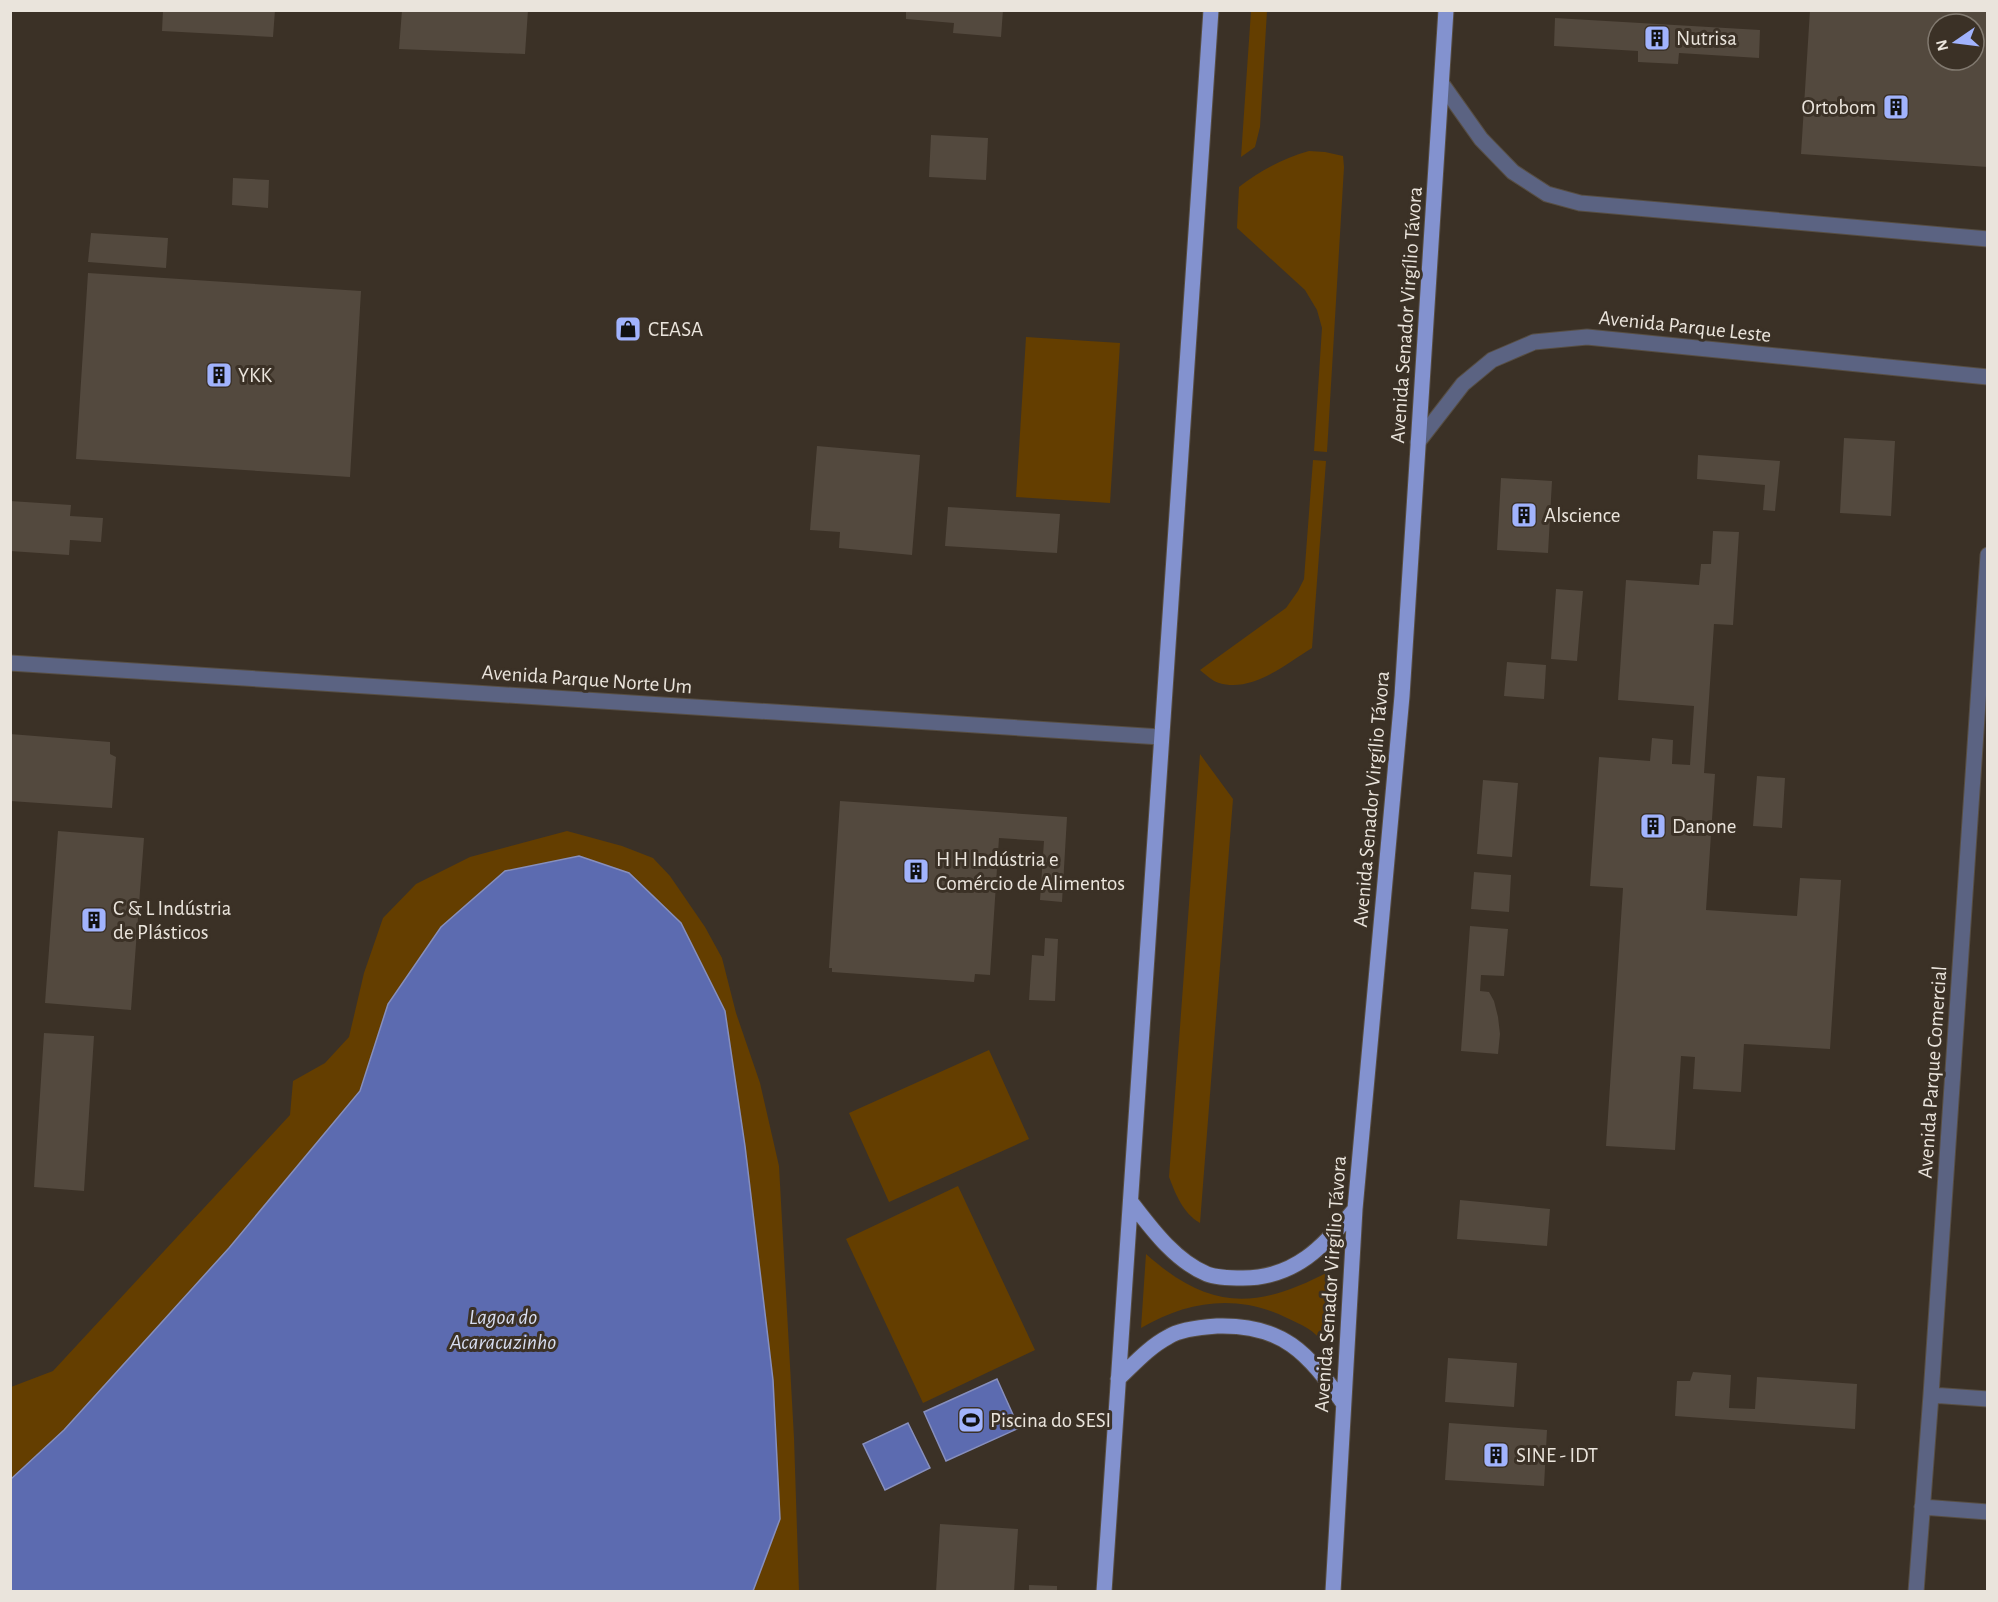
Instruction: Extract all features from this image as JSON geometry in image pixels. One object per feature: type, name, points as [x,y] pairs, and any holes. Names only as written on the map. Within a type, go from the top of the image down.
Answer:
[{"type":"main road","points":[[1104,1592],[1211,10]]},
{"type":"main road","name":"Avenida Senador Virgílio Távora","points":[[1333,1592],[1355,1209],[1402,696],[1446,10]]},
{"type":"main road","points":[[1131,1202],[1154,1231],[1184,1260],[1207,1274],[1232,1278],[1280,1273],[1304,1260],[1331,1238],[1355,1209]]},
{"type":"main road","points":[[1119,1379],[1169,1335],[1207,1327],[1254,1328],[1294,1346],[1324,1376],[1343,1403]]},
{"type":"street","points":[[1442,84],[1481,139],[1512,172],[1546,194],[1580,203],[1988,238]]},
{"type":"street","name":"Avenida Parque Leste","points":[[1419,442],[1463,384],[1492,360],[1534,342],[1587,338],[1988,377]]},
{"type":"street","name":"Avenida Parque Comercial","points":[[1916,1592],[1988,555]]},
{"type":"street","name":"Avenida Parque Norte Um","points":[[10,663],[1161,737]]},
{"type":"street","points":[[1931,1395],[1988,1400]]},
{"type":"street","points":[[1922,1507],[1988,1512]]},
{"type":"shaded area","points":[[1251,11],[1267,11],[1260,127],[1255,147],[1241,157]]},
{"type":"shaded area","points":[[1309,151],[1343,156],[1344,167],[1327,452],[1314,451],[1322,328],[1317,310],[1305,290],[1237,228],[1239,187],[1272,166]]},
{"type":"shaded area","points":[[1026,337],[1120,343],[1110,503],[1016,497]]},
{"type":"shaded area","points":[[1313,460],[1326,461],[1312,648],[1280,669],[1256,681],[1231,685],[1216,682],[1200,670],[1286,608],[1304,579]]},
{"type":"shaded area","points":[[1200,754],[1233,799],[1200,1223],[1185,1209],[1169,1177]]},
{"type":"shaded area","points":[[567,831],[622,846],[653,858],[670,876],[705,927],[722,958],[736,1013],[760,1083],[779,1166],[794,1438],[799,1591],[753,1591],[780,1519],[388,1004],[360,1091],[229,1248],[64,1430],[11,1479],[11,1387],[53,1371],[290,1115],[293,1081],[325,1063],[349,1037],[364,973],[383,918],[416,884],[470,857]]},
{"type":"shaded area","points":[[989,1050],[1029,1139],[889,1202],[849,1113]]},
{"type":"shaded area","points":[[958,1186],[1035,1350],[923,1403],[846,1239]]},
{"type":"shaded area","points":[[1146,1254],[1169,1273],[1191,1286],[1213,1295],[1234,1298],[1256,1298],[1279,1293],[1330,1271],[1325,1344],[1310,1330],[1287,1318],[1250,1305],[1231,1303],[1194,1306],[1141,1328]]},
{"type":"water","name":"Lagoa do Acaracuzinho","points":[[579,856],[629,873],[681,923],[725,1011],[745,1146],[773,1380],[780,1519],[753,1591],[11,1591],[11,1479],[64,1430],[229,1248],[360,1091],[388,1004],[441,927],[505,871]]},
{"type":"water","name":"Piscina do SESI","points":[[997,1379],[1019,1428],[946,1461],[924,1412]]},
{"type":"water","points":[[908,1423],[930,1468],[885,1490],[863,1444]]},
{"type":"building","points":[[163,10],[275,10],[273,37],[162,31]]},
{"type":"building","points":[[402,10],[528,10],[525,54],[399,49]]},
{"type":"building","points":[[906,10],[1003,10],[1001,37],[953,33],[954,23],[906,19]]},
{"type":"building","name":"Ortobom","points":[[1810,10],[1988,10],[1988,167],[1801,154]]},
{"type":"building","name":"Nutrisa","points":[[1555,18],[1760,30],[1759,58],[1679,53],[1678,64],[1638,62],[1638,51],[1554,46]]},
{"type":"building","points":[[931,135],[988,138],[986,180],[929,177]]},
{"type":"building","points":[[233,178],[269,180],[268,208],[232,205]]},
{"type":"building","points":[[91,233],[168,238],[166,268],[88,262]]},
{"type":"building","name":"YKK","points":[[88,273],[361,291],[350,477],[76,459]]},
{"type":"building","points":[[1844,438],[1895,441],[1891,516],[1840,513]]},
{"type":"building","points":[[817,446],[920,455],[912,555],[839,548],[840,532],[810,530]]},
{"type":"building","points":[[1698,455],[1780,461],[1775,511],[1763,510],[1765,485],[1697,479]]},
{"type":"building","name":"Alscience","points":[[1501,478],[1552,481],[1548,553],[1497,550]]},
{"type":"building","points":[[10,501],[71,505],[70,516],[103,518],[101,542],[70,540],[69,555],[10,551]]},
{"type":"building","points":[[948,507],[1060,514],[1057,553],[945,546]]},
{"type":"building","name":"Danone","points":[[1713,531],[1739,532],[1733,625],[1714,624],[1704,773],[1715,774],[1706,910],[1797,916],[1800,878],[1841,880],[1830,1049],[1744,1044],[1741,1092],[1693,1089],[1695,1057],[1681,1056],[1675,1150],[1606,1146],[1623,888],[1590,886],[1599,757],[1650,761],[1652,738],[1673,740],[1672,764],[1690,765],[1694,706],[1618,700],[1626,580],[1699,585],[1701,564],[1711,564]]},
{"type":"building","points":[[1556,589],[1583,591],[1577,661],[1551,659]]},
{"type":"building","points":[[1507,662],[1546,665],[1544,699],[1504,696]]},
{"type":"building","points":[[10,734],[110,742],[110,754],[116,757],[112,808],[10,801]]},
{"type":"building","points":[[1757,776],[1785,778],[1782,828],[1753,826]]},
{"type":"building","points":[[1483,780],[1518,783],[1512,857],[1477,854]]},
{"type":"building","name":"H H Indústria e Comércio de Alimentos","points":[[840,801],[1067,817],[1062,902],[1040,900],[1044,841],[999,838],[990,975],[975,974],[974,982],[832,972],[832,968],[829,968]]},
{"type":"building","name":"C & L Indústria de Plásticos","points":[[58,831],[144,838],[131,1010],[45,1003]]},
{"type":"building","points":[[1474,872],[1511,875],[1509,912],[1471,909]]},
{"type":"building","points":[[1470,926],[1508,929],[1504,976],[1481,975],[1480,991],[1489,992],[1498,1017],[1500,1034],[1498,1054],[1461,1051]]},
{"type":"building","name":"H H Indústria e Comércio de Alimentos","points":[[1045,938],[1058,939],[1055,1001],[1029,1000],[1032,955],[1044,956]]},
{"type":"building","points":[[44,1033],[94,1036],[84,1191],[34,1187]]},
{"type":"building","points":[[1460,1200],[1550,1209],[1547,1246],[1457,1239]]},
{"type":"building","points":[[1448,1358],[1517,1363],[1514,1407],[1445,1402]]},
{"type":"building","points":[[1693,1372],[1731,1375],[1729,1408],[1755,1409],[1757,1377],[1857,1384],[1855,1429],[1675,1416],[1677,1381],[1690,1381]]},
{"type":"building","name":"SINE - IDT","points":[[1449,1423],[1547,1430],[1544,1486],[1445,1480]]},
{"type":"building","points":[[940,1524],[1018,1529],[1014,1592],[936,1592]]},
{"type":"building","points":[[1029,1585],[1057,1586],[1057,1592],[1029,1592]]},
{"type":"place","name":"Nutrisa","points":[[1657,38]]},
{"type":"place","name":"Ortobom","points":[[1896,107]]},
{"type":"place","name":"CEASA","points":[[628,329]]},
{"type":"place","name":"YKK","points":[[219,375]]},
{"type":"place","name":"Alscience","points":[[1524,515]]},
{"type":"place","name":"Danone","points":[[1653,826]]},
{"type":"place","name":"H H Indústria e Comércio de Alimentos","points":[[916,871]]},
{"type":"place","name":"C & L Indústria de Plásticos","points":[[94,920]]},
{"type":"place","name":"Piscina do SESI","points":[[971,1420]]},
{"type":"place","name":"SINE - IDT","points":[[1496,1455]]}]
